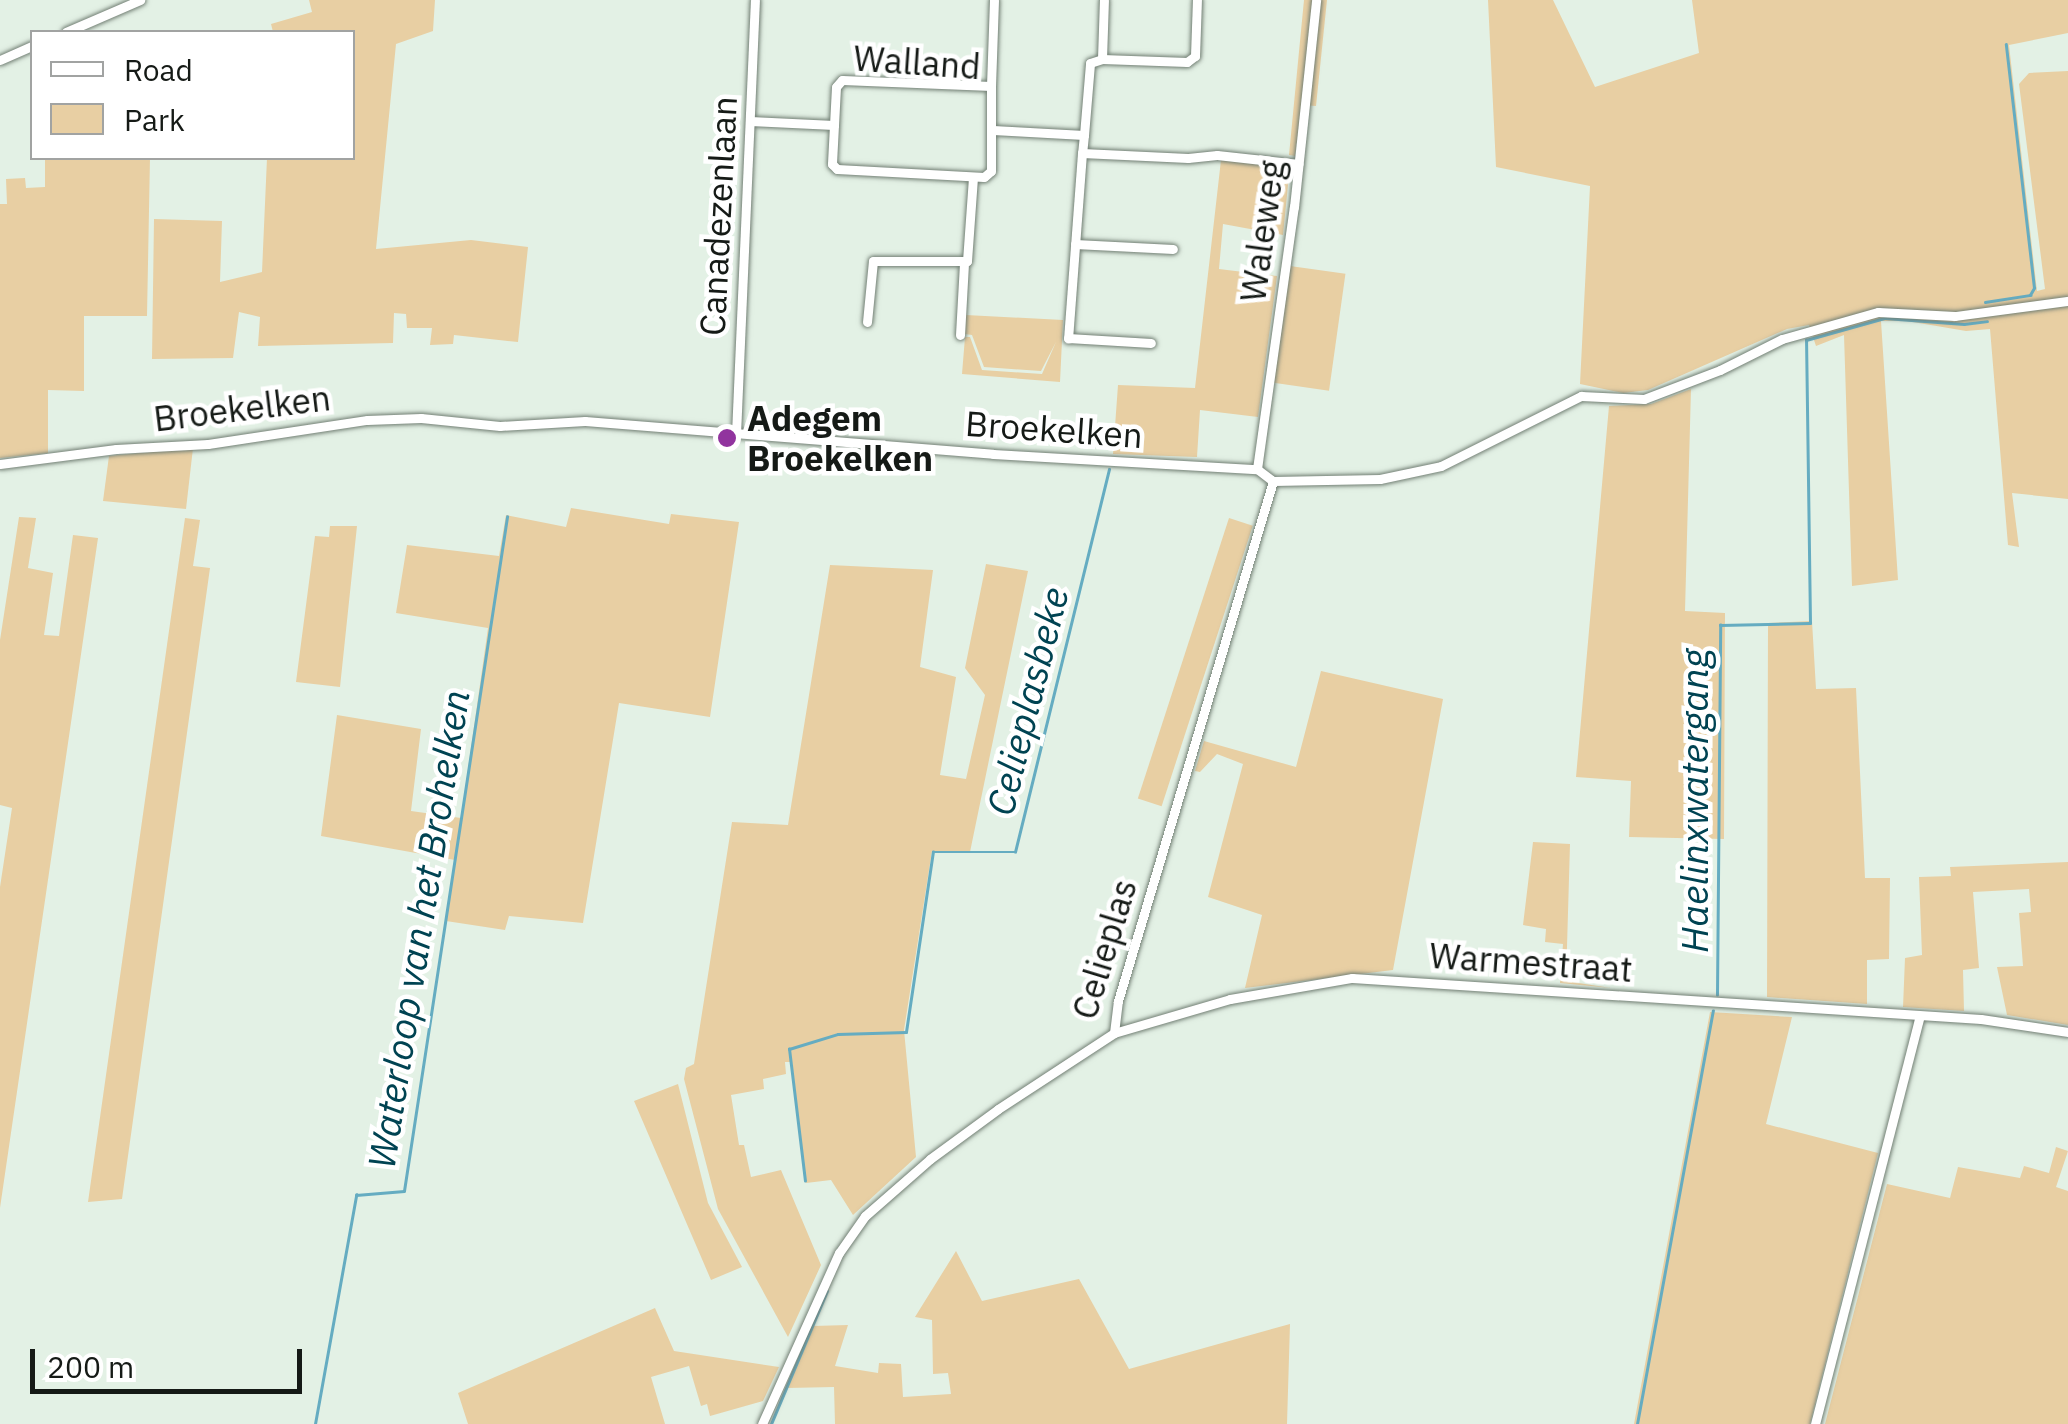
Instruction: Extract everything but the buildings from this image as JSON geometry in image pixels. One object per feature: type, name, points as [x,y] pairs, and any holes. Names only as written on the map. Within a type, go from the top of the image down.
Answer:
[{"type":"street","points":[[71,30],[140,0]]},
{"type":"street","name":"Canadezenlaan","points":[[736,434],[755,0]]},
{"type":"street","points":[[990,86],[994,0]]},
{"type":"street","points":[[1102,59],[1104,0]]},
{"type":"street","points":[[1151,343],[1068,338],[1090,63],[1102,59],[1188,62],[1195,56],[1197,0]]},
{"type":"street","name":"Waleweg","points":[[1257,468],[1299,164],[1316,0]]},
{"type":"street","points":[[0,60],[30,47]]},
{"type":"street","name":"Walland","points":[[842,80],[990,86],[991,171],[973,177],[837,169],[832,164],[834,125],[836,86],[842,80]]},
{"type":"street","name":"Walland","points":[[750,121],[834,125]]},
{"type":"street","points":[[993,130],[1084,135]]},
{"type":"street","points":[[1082,152],[1188,158],[1217,155],[1299,164]]},
{"type":"street","points":[[960,334],[973,177]]},
{"type":"street","points":[[1074,244],[1173,249]]},
{"type":"street","points":[[867,322],[872,261],[964,263]]},
{"type":"street","points":[[1257,468],[1274,481],[1380,479],[1420,472],[1478,449],[1573,398],[1588,395],[1634,400],[1655,396],[1720,370],[1769,344],[1878,312],[1900,310],[1954,316],[2068,301]]},
{"type":"street","name":"Broekelken","points":[[0,464],[116,449],[208,444],[392,418],[500,426],[586,421],[1257,468]]},
{"type":"street","name":"Celieplas","points":[[762,1424],[838,1254],[865,1216],[970,1129],[1114,1033],[1118,1000],[1274,481]]},
{"type":"street","name":"Warmestraat","points":[[1114,1033],[1230,999],[1352,978],[2017,1022],[2068,1032]]},
{"type":"street","points":[[1815,1424],[1920,1016]]},
{"type":"green space","points":[[309,0],[435,0],[433,31],[396,44],[376,249],[471,240],[528,247],[518,342],[454,335],[453,344],[430,345],[432,328],[407,328],[406,314],[394,313],[393,343],[258,346],[260,317],[239,312],[233,358],[152,359],[154,219],[222,221],[220,282],[262,272],[267,160],[355,160],[355,30],[272,30],[271,24],[312,12]]},
{"type":"green space","points":[[1304,0],[1327,0],[1316,106],[1302,105],[1295,156],[1289,155]]},
{"type":"green space","points":[[1488,0],[1553,0],[1595,87],[1699,53],[1692,0],[2068,0],[2068,33],[2009,45],[2037,291],[2045,289],[2019,84],[2029,73],[2068,71],[2068,499],[2012,493],[2019,547],[2008,545],[1990,329],[1966,331],[1907,321],[1881,321],[1898,580],[1852,586],[1844,335],[1816,346],[1809,325],[1787,329],[1648,390],[1623,393],[1580,384],[1590,186],[1496,167]]},
{"type":"green space","points":[[45,160],[150,160],[147,316],[84,316],[84,391],[48,390],[48,453],[0,458],[0,204],[7,204],[6,179],[25,178],[26,188],[45,187]]},
{"type":"green space","points":[[1221,160],[1280,167],[1289,175],[1283,235],[1223,224],[1219,269],[1277,276],[1258,417],[1200,410],[1197,457],[1113,454],[1118,385],[1195,388]]},
{"type":"green space","points":[[1290,266],[1345,274],[1329,391],[1274,383]]},
{"type":"green space","points":[[966,315],[1063,320],[1060,382],[962,374],[965,337],[970,337],[982,370],[1042,374],[1056,342],[1041,371],[984,367],[972,335],[965,334]]},
{"type":"green space","points":[[1691,389],[1685,611],[1725,613],[1724,839],[1629,837],[1631,781],[1576,777],[1609,406],[1651,404]]},
{"type":"green space","points":[[193,448],[186,509],[103,501],[109,456]]},
{"type":"green space","points":[[571,508],[669,524],[671,514],[739,522],[710,717],[619,703],[583,923],[509,916],[505,930],[446,921],[455,860],[321,836],[337,715],[421,729],[411,811],[461,818],[488,628],[396,613],[407,545],[499,556],[506,515],[566,527]]},
{"type":"green space","points":[[19,517],[36,518],[28,568],[53,573],[44,635],[59,636],[73,535],[98,538],[0,1208],[0,887],[12,808],[0,805],[0,640]]},
{"type":"green space","points":[[185,518],[200,520],[193,566],[210,568],[122,1199],[88,1202]]},
{"type":"green space","points":[[1229,518],[1253,526],[1162,806],[1138,799]]},
{"type":"green space","points":[[330,526],[357,526],[340,687],[296,682],[315,536],[329,537]]},
{"type":"green space","points":[[986,564],[1028,571],[970,852],[932,851],[904,1030],[916,1157],[853,1215],[831,1180],[806,1183],[792,1062],[785,1062],[786,1074],[763,1079],[764,1089],[731,1095],[739,1145],[744,1145],[751,1177],[781,1170],[821,1265],[788,1337],[718,1209],[684,1079],[686,1068],[694,1064],[732,822],[788,825],[830,565],[933,570],[920,667],[956,677],[940,775],[966,779],[985,695],[965,668]]},
{"type":"green space","points":[[1812,621],[1816,689],[1856,688],[1865,878],[1890,878],[1889,959],[1867,960],[1867,1004],[1767,997],[1768,623]]},
{"type":"green space","points":[[1321,671],[1443,699],[1393,970],[1245,988],[1262,915],[1208,897],[1243,764],[1217,754],[1200,772],[1195,771],[1204,741],[1296,767]]},
{"type":"green space","points":[[1533,842],[1570,844],[1566,981],[1611,988],[1560,983],[1563,944],[1545,942],[1546,929],[1523,925]]},
{"type":"green space","points":[[2068,862],[2068,1025],[2007,1015],[1997,967],[2023,966],[2019,913],[2031,912],[2029,889],[1973,892],[1979,968],[1963,970],[1964,1011],[1903,1007],[1905,958],[1922,955],[1919,877],[1951,876],[1950,867]]},
{"type":"green space","points":[[1710,1012],[1792,1017],[1766,1124],[1878,1153],[1810,1424],[1634,1424]]},
{"type":"green space","points":[[678,1084],[708,1203],[742,1267],[711,1280],[634,1101]]},
{"type":"green space","points":[[2056,1147],[2068,1151],[2056,1187],[2068,1191],[2068,1424],[1825,1424],[1887,1184],[1950,1198],[1958,1167],[2020,1178],[2024,1166],[2049,1173]]},
{"type":"green space","points":[[956,1251],[982,1301],[1079,1279],[1129,1369],[1290,1324],[1287,1424],[835,1424],[834,1387],[787,1388],[813,1326],[848,1325],[835,1366],[878,1373],[879,1363],[901,1364],[903,1397],[951,1394],[948,1373],[933,1374],[932,1320],[915,1317]]},
{"type":"green space","points":[[655,1308],[674,1351],[779,1367],[763,1401],[710,1416],[707,1404],[701,1406],[689,1366],[651,1377],[665,1424],[468,1424],[458,1393]]},
{"type":"waterway","name":"Haelinxwatergang","points":[[1985,302],[2030,295],[2034,288],[2006,45]]},
{"type":"waterway","name":"Haelinxwatergang","points":[[1717,995],[1720,625],[1810,623],[1806,340],[1885,318],[1964,324],[1987,321]]},
{"type":"waterway","name":"Celieplasbeke","points":[[805,1181],[789,1049],[838,1034],[906,1032],[933,852],[1015,852],[1109,469]]},
{"type":"waterway","name":"Waterloop van het Brohelken","points":[[315,1424],[356,1195],[404,1191],[507,517]]},
{"type":"waterway","name":"Haelinxwatergang","points":[[1637,1424],[1713,1011]]},
{"type":"waterway","name":"Celieplasbeke","points":[[771,1424],[827,1291]]},
{"type":"place","name":"Adegem Broekelken","points":[[727,438]]}]
